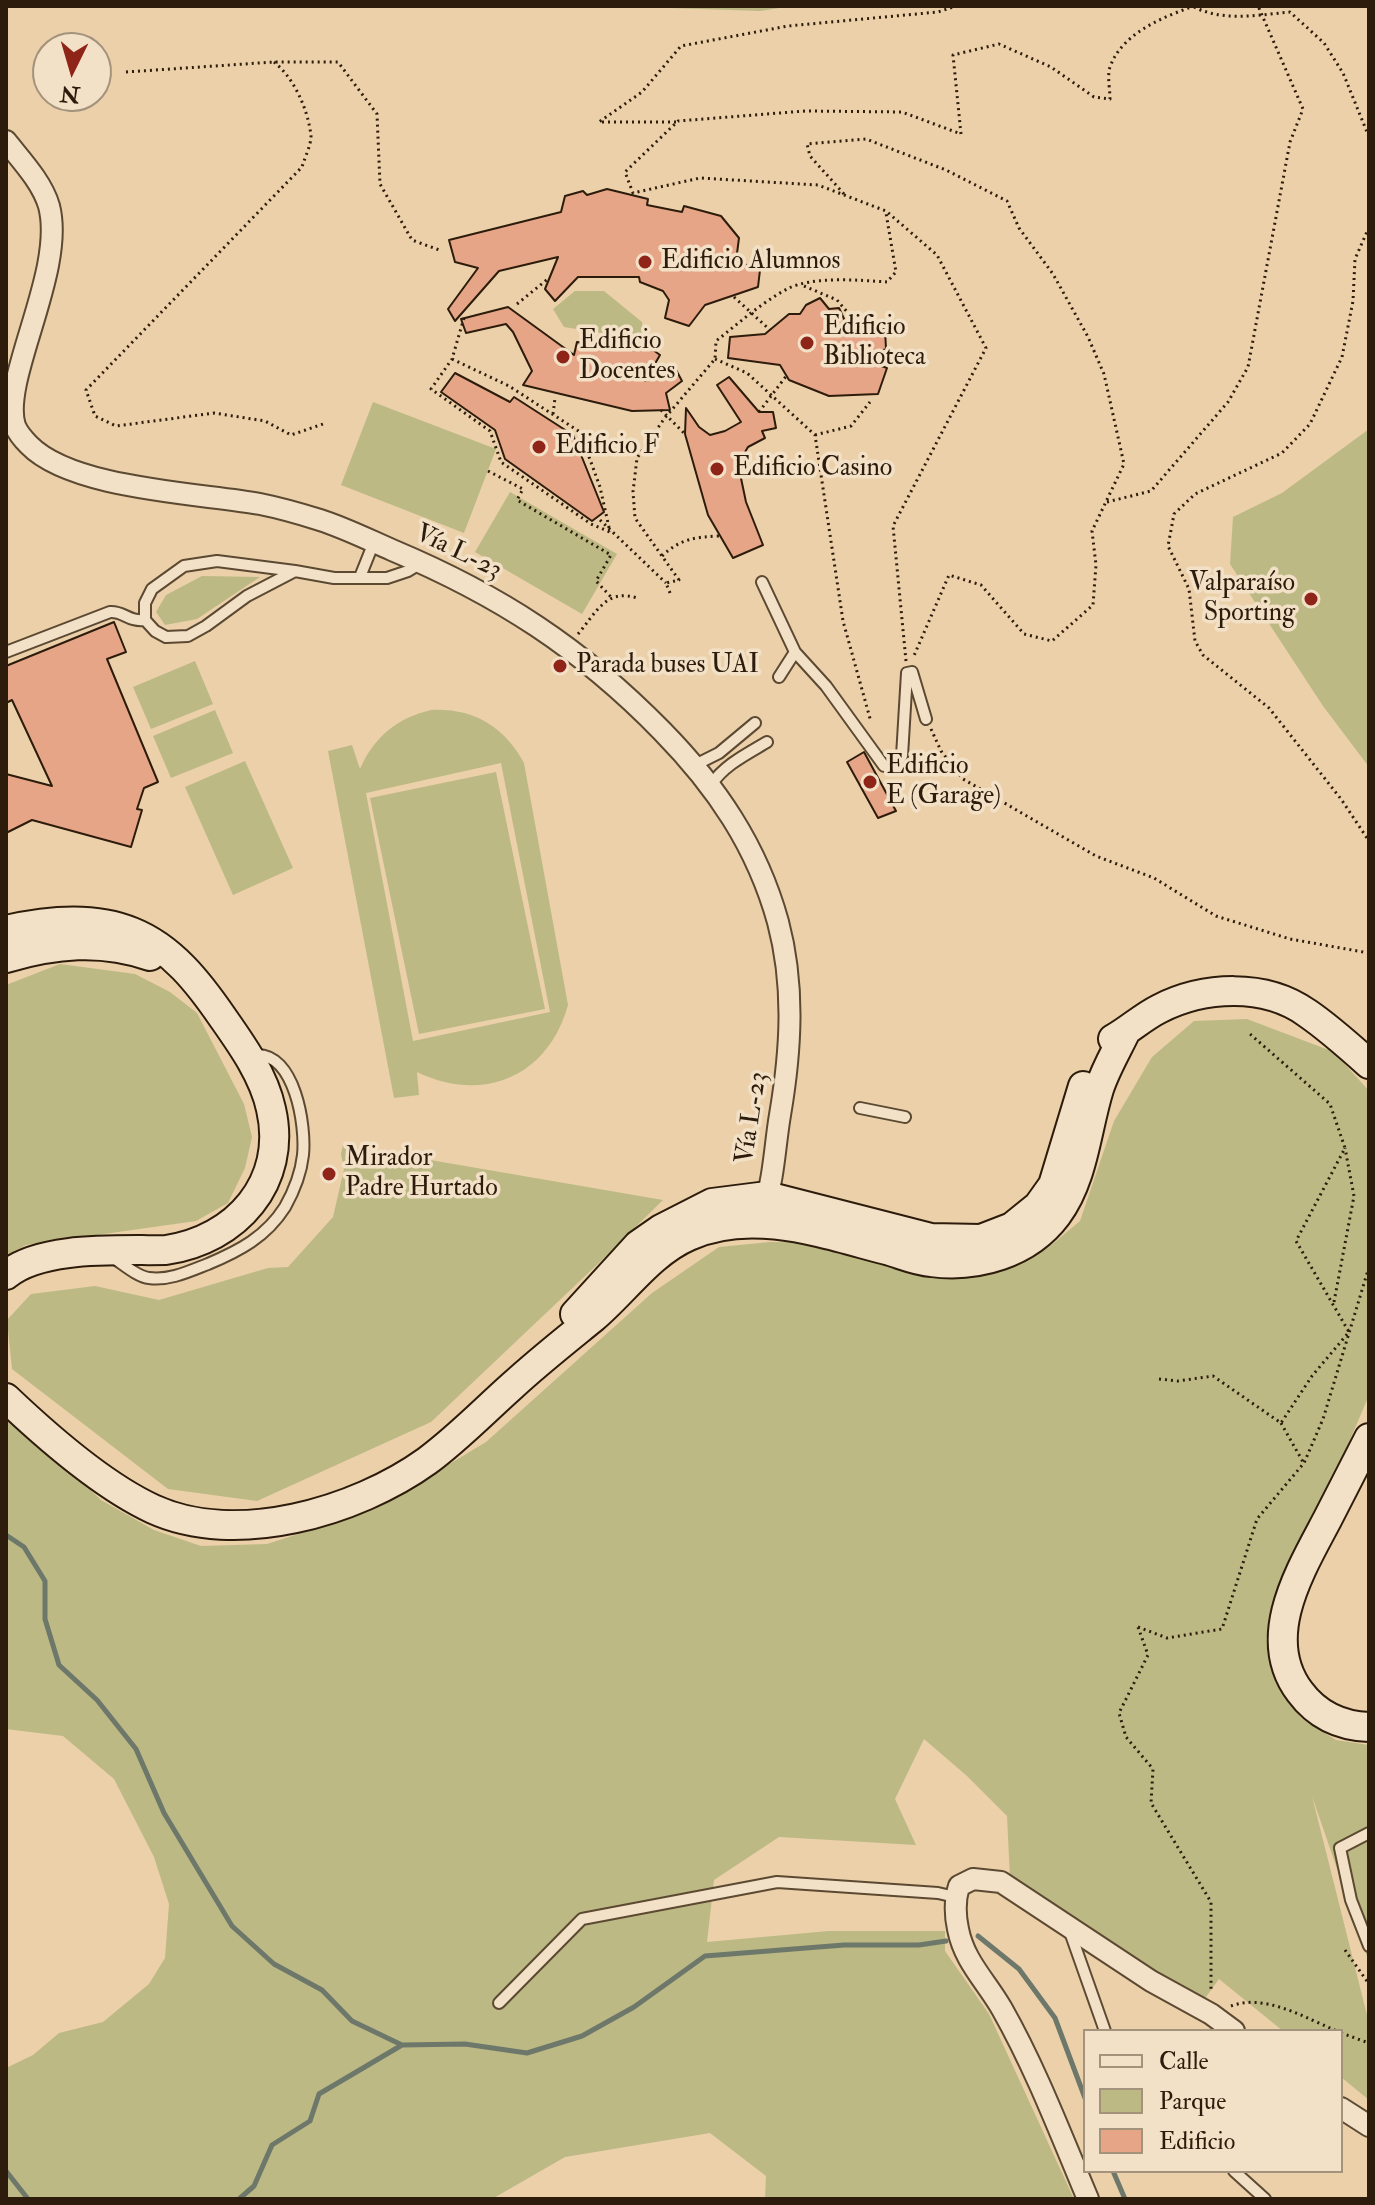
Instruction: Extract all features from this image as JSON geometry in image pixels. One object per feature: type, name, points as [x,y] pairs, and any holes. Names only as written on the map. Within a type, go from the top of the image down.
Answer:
[{"type":"main road","points":[[6,930],[55,923],[111,925],[147,938],[177,961],[208,996],[267,1092],[274,1125],[272,1158],[260,1189],[228,1227],[198,1243],[166,1250],[50,1257],[23,1264],[6,1275]]},
{"type":"main road","points":[[6,958],[65,944],[102,945],[147,955],[190,975]]},
{"type":"main road","points":[[518,1380],[638,1245],[661,1229],[712,1203],[767,1196],[931,1238],[981,1239],[1012,1227],[1038,1206],[1053,1185],[1087,1070],[1103,1045],[1176,1001],[1214,991],[1234,990],[1271,997],[1307,1012],[1369,1064]]},
{"type":"main road","points":[[6,1398],[51,1437],[125,1493],[172,1516],[229,1525],[272,1523],[356,1501],[428,1460],[607,1307],[666,1249],[688,1236],[711,1228],[738,1224],[783,1226],[831,1235],[931,1262],[983,1261],[1018,1249],[1043,1233],[1075,1184],[1099,1091],[1126,1031]]},
{"type":"main road","points":[[1369,1438],[1302,1568],[1287,1607],[1283,1632],[1285,1658],[1295,1685],[1307,1702],[1324,1715],[1349,1726],[1369,1727]]},
{"type":"street","name":"Vía L-23","points":[[6,141],[43,192],[50,208],[49,259],[15,378],[11,405],[14,424],[26,442],[42,457],[68,470],[106,481],[263,505],[323,521],[422,562],[481,591],[567,646],[621,689],[695,765],[729,811],[758,865],[778,924],[787,969],[790,1046],[767,1196],[762,1208],[738,1224]]},
{"type":"street","name":"Vía L-23","points":[[767,1196],[771,1213],[783,1226]]},
{"type":"street","points":[[1088,2199],[1022,2048],[1001,2007],[970,1963],[957,1928],[955,1897],[959,1886],[973,1879],[1001,1882],[1151,1981],[1211,2014],[1231,2029]]},
{"type":"street","points":[[1343,2109],[1369,2126]]},
{"type":"lane","points":[[360,577],[374,542]]},
{"type":"lane","points":[[295,571],[247,596],[188,636],[166,637],[145,620],[145,603],[152,589],[184,566],[217,561],[295,571],[334,578],[387,578],[422,562]]},
{"type":"lane","points":[[762,582],[795,652],[826,686],[884,766],[895,766],[902,756],[907,673],[912,672],[926,719]]},
{"type":"lane","points":[[6,652],[110,612],[119,611],[134,621],[145,620]]},
{"type":"lane","points":[[779,677],[795,652]]},
{"type":"lane","points":[[695,765],[719,753],[755,723]]},
{"type":"lane","points":[[711,785],[729,766],[767,742]]},
{"type":"lane","points":[[860,1108],[905,1117]]},
{"type":"lane","points":[[1369,1833],[1340,1848],[1351,1900],[1369,1946]]},
{"type":"lane","points":[[499,2003],[582,1919],[777,1882],[938,1893],[955,1897]]},
{"type":"lane","points":[[1067,1924],[1104,2029]]},
{"type":"lane","points":[[1236,2173],[1265,2199]]},
{"type":"path","points":[[956,6],[938,12],[788,26],[681,46],[642,92],[599,122],[678,121],[805,111],[902,112],[961,134],[953,55],[999,44],[1051,67],[1094,97],[1110,99],[1110,68],[1129,40],[1166,16],[1193,6],[1203,12],[1238,17],[1290,12],[1324,43],[1343,73],[1369,137]]},
{"type":"path","points":[[1107,502],[1151,491],[1228,402],[1248,367],[1290,142],[1303,109],[1258,6]]},
{"type":"path","points":[[274,62],[287,72],[304,108],[311,138],[302,167],[86,390],[95,416],[116,426],[214,413],[265,421],[291,435],[326,423]]},
{"type":"path","points":[[126,72],[274,62],[338,62],[377,114],[380,184],[412,240],[442,251]]},
{"type":"path","points":[[678,121],[625,172],[633,193],[700,178],[818,185],[886,211],[937,255],[986,348],[893,526],[907,673]]},
{"type":"path","points":[[845,195],[810,156],[807,144],[866,139],[946,170],[1007,201],[1019,228],[1053,274],[1088,337],[1104,374],[1124,464],[1092,531],[1096,565],[1093,605],[1052,641],[1024,634],[981,585],[949,575],[907,673]]},
{"type":"path","points":[[666,583],[679,580],[635,518],[633,492],[637,458],[664,419],[715,359],[716,341],[790,287],[838,279],[887,282],[896,272],[886,211]]},
{"type":"path","points":[[1369,227],[1355,259],[1353,301],[1342,357],[1310,424],[1282,453],[1195,494],[1174,514],[1168,546],[1189,589],[1195,641],[1203,655],[1269,708],[1341,799],[1369,841]]},
{"type":"path","points":[[517,304],[549,278]]},
{"type":"path","points":[[801,285],[837,300],[859,326]]},
{"type":"path","points":[[734,297],[770,330]]},
{"type":"path","points":[[464,318],[452,359],[431,389],[490,431],[501,462],[591,524],[610,532]]},
{"type":"path","points":[[452,359],[509,386],[580,432],[600,487],[610,532]]},
{"type":"path","points":[[715,359],[747,373],[815,435],[843,621],[871,724]]},
{"type":"path","points":[[759,412],[787,375]]},
{"type":"path","points":[[553,414],[555,398]]},
{"type":"path","points":[[815,435],[851,426],[870,402]]},
{"type":"path","points":[[661,410],[685,434]]},
{"type":"path","points":[[488,471],[523,489],[517,500],[611,555],[596,581],[611,597]]},
{"type":"path","points":[[600,520],[666,583],[670,593]]},
{"type":"path","points":[[662,556],[676,543],[691,538],[719,536]]},
{"type":"path","points":[[567,646],[611,597],[625,595],[637,598]]},
{"type":"path","points":[[926,719],[941,751],[963,779],[1096,856],[1154,878],[1216,916],[1290,939],[1369,953]]},
{"type":"path","points":[[1250,1034],[1330,1104],[1345,1148],[1354,1196],[1333,1305]]},
{"type":"path","points":[[1345,1148],[1296,1241],[1349,1332]]},
{"type":"path","points":[[1332,2029],[1267,2003],[1240,2003],[1211,2014],[1211,1902],[1151,1803],[1153,1769],[1126,1737],[1119,1713],[1148,1655],[1138,1627],[1167,1638],[1222,1629],[1257,1519],[1304,1463],[1323,1419],[1369,1267]]},
{"type":"path","points":[[1281,1423],[1312,1376],[1349,1332]]},
{"type":"path","points":[[1159,1379],[1178,1381],[1213,1376],[1281,1423],[1304,1463]]},
{"type":"path","points":[[1345,1950],[1369,1984]]},
{"type":"path","points":[[1343,2033],[1369,2043]]},
{"type":"green space","points":[[610,6],[792,6],[760,11]]},
{"type":"green space","points":[[575,291],[604,291],[642,322],[643,333],[621,336],[564,327],[553,309]]},
{"type":"green space","points":[[373,402],[496,449],[464,533],[341,485]]},
{"type":"green space","name":"Valparaíso Sporting","points":[[1369,429],[1369,767],[1323,706],[1230,564],[1233,517],[1282,493]]},
{"type":"green space","points":[[510,492],[617,554],[582,614],[475,552]]},
{"type":"green space","points":[[202,576],[260,577],[197,619],[165,625],[156,612],[166,595]]},
{"type":"green space","points":[[195,661],[213,704],[151,729],[133,687]]},
{"type":"green space","points":[[215,710],[233,753],[171,778],[153,736]]},
{"type":"green space","points":[[446,710],[474,716],[497,729],[524,763],[568,1005],[558,1030],[545,1050],[529,1066],[510,1078],[489,1084],[466,1085],[417,1072],[419,1095],[394,1098],[328,751],[352,745],[360,769],[372,747],[388,730],[419,714]],"holes":[[[501,763],[550,1012],[413,1041],[366,793]]]},
{"type":"green space","points":[[245,761],[293,868],[233,895],[185,787]]},
{"type":"green space","points":[[496,772],[545,1009],[419,1034],[370,798]]},
{"type":"green space","points":[[60,964],[135,974],[170,992],[197,1013],[244,1104],[252,1137],[245,1168],[228,1203],[196,1221],[26,1245],[6,1256],[6,985]]},
{"type":"green space","points":[[1247,1019],[1334,1052],[1369,1091],[1369,1395],[1266,1639],[1274,1677],[1301,1718],[1336,1740],[1369,1745],[1369,1962],[1312,1796],[1369,2023],[1369,2100],[1343,2079],[1343,2029],[1281,2029],[1219,1979],[1198,2008],[1010,1878],[1007,1816],[924,1739],[895,1799],[916,1845],[779,1837],[714,1880],[707,1942],[829,1931],[945,1931],[945,1951],[989,2014],[1074,2199],[765,2199],[766,2176],[710,2133],[565,2157],[492,2199],[6,2199],[6,2068],[33,2055],[59,2033],[103,2022],[149,1984],[165,1958],[169,1904],[154,1857],[114,1779],[63,1736],[6,1729],[6,1410],[101,1500],[154,1530],[201,1546],[267,1544],[373,1510],[486,1442],[652,1293],[719,1247],[770,1242],[830,1243],[994,1268],[1049,1247],[1080,1221],[1114,1121],[1152,1057],[1194,1021]]},
{"type":"green space","points":[[343,1145],[663,1200],[431,1422],[257,1501],[168,1489],[12,1369],[7,1320],[31,1294],[95,1286],[159,1300],[268,1268],[288,1267],[333,1217],[344,1169]]},
{"type":"building","name":"Edificio Alumnos","points":[[607,189],[648,199],[647,205],[682,212],[684,206],[721,216],[739,238],[736,261],[760,270],[758,287],[705,305],[689,326],[665,318],[669,300],[663,291],[640,282],[639,277],[578,277],[555,301],[545,289],[558,257],[499,271],[455,321],[448,309],[478,268],[455,262],[449,240],[561,212],[565,196],[583,191],[587,195]]},
{"type":"building","name":"Edificio Biblioteca","points":[[820,298],[829,309],[839,308],[845,321],[855,330],[885,329],[886,349],[862,359],[887,368],[878,394],[829,396],[789,380],[780,365],[728,358],[730,337],[765,334],[789,314],[800,314],[806,305]]},
{"type":"building","name":"Edificio Docentes","points":[[508,307],[574,355],[577,342],[646,350],[649,347],[660,355],[645,381],[675,368],[682,381],[666,393],[670,410],[632,411],[523,385],[532,371],[506,324],[466,333],[461,319]]},
{"type":"building","name":"Edificio F","points":[[455,373],[510,402],[514,397],[573,435],[604,512],[592,521],[505,459],[495,430],[441,392]]},
{"type":"building","name":"Edificio Casino","points":[[729,377],[759,412],[773,412],[776,428],[762,431],[765,438],[748,447],[738,464],[746,502],[763,545],[733,558],[708,515],[685,434],[686,408],[699,427],[710,435],[741,422],[717,385]]},
{"type":"building","points":[[114,622],[126,652],[107,659],[158,782],[144,788],[137,809],[142,810],[131,847],[32,820],[6,833],[6,774],[52,786],[12,700],[6,703],[6,666]]},
{"type":"building","name":"Edificio E (Garage)","points":[[864,752],[896,811],[878,818],[847,762]]},
{"type":"waterway","points":[[6,1535],[24,1547],[45,1581],[45,1619],[59,1665],[97,1700],[136,1749],[164,1813],[232,1926],[274,1964],[322,1990],[352,2021],[402,2045]]},
{"type":"waterway","points":[[978,1936],[1019,1969],[1055,2018],[1083,2093]]},
{"type":"waterway","points":[[239,2199],[254,2186],[272,2145],[310,2121],[319,2094],[402,2045],[465,2044],[527,2053],[582,2036],[634,2007],[705,1956],[946,1941]]},
{"type":"waterway","points":[[6,2171],[28,2199]]},
{"type":"waterway","points":[[1114,2173],[1125,2199]]},
{"type":"place","name":"Edificio Alumnos","points":[[645,262]]},
{"type":"place","name":"Edificio Biblioteca","points":[[807,343]]},
{"type":"place","name":"Edificio Docentes","points":[[563,357]]},
{"type":"place","name":"Edificio F","points":[[539,447]]},
{"type":"place","name":"Edificio Casino","points":[[717,469]]},
{"type":"place","name":"Valparaíso Sporting","points":[[1311,599]]},
{"type":"place","name":"Parada buses UAI","points":[[560,666]]},
{"type":"place","name":"Edificio E (Garage)","points":[[870,782]]},
{"type":"place","name":"Mirador Padre Hurtado","points":[[329,1174]]}]
